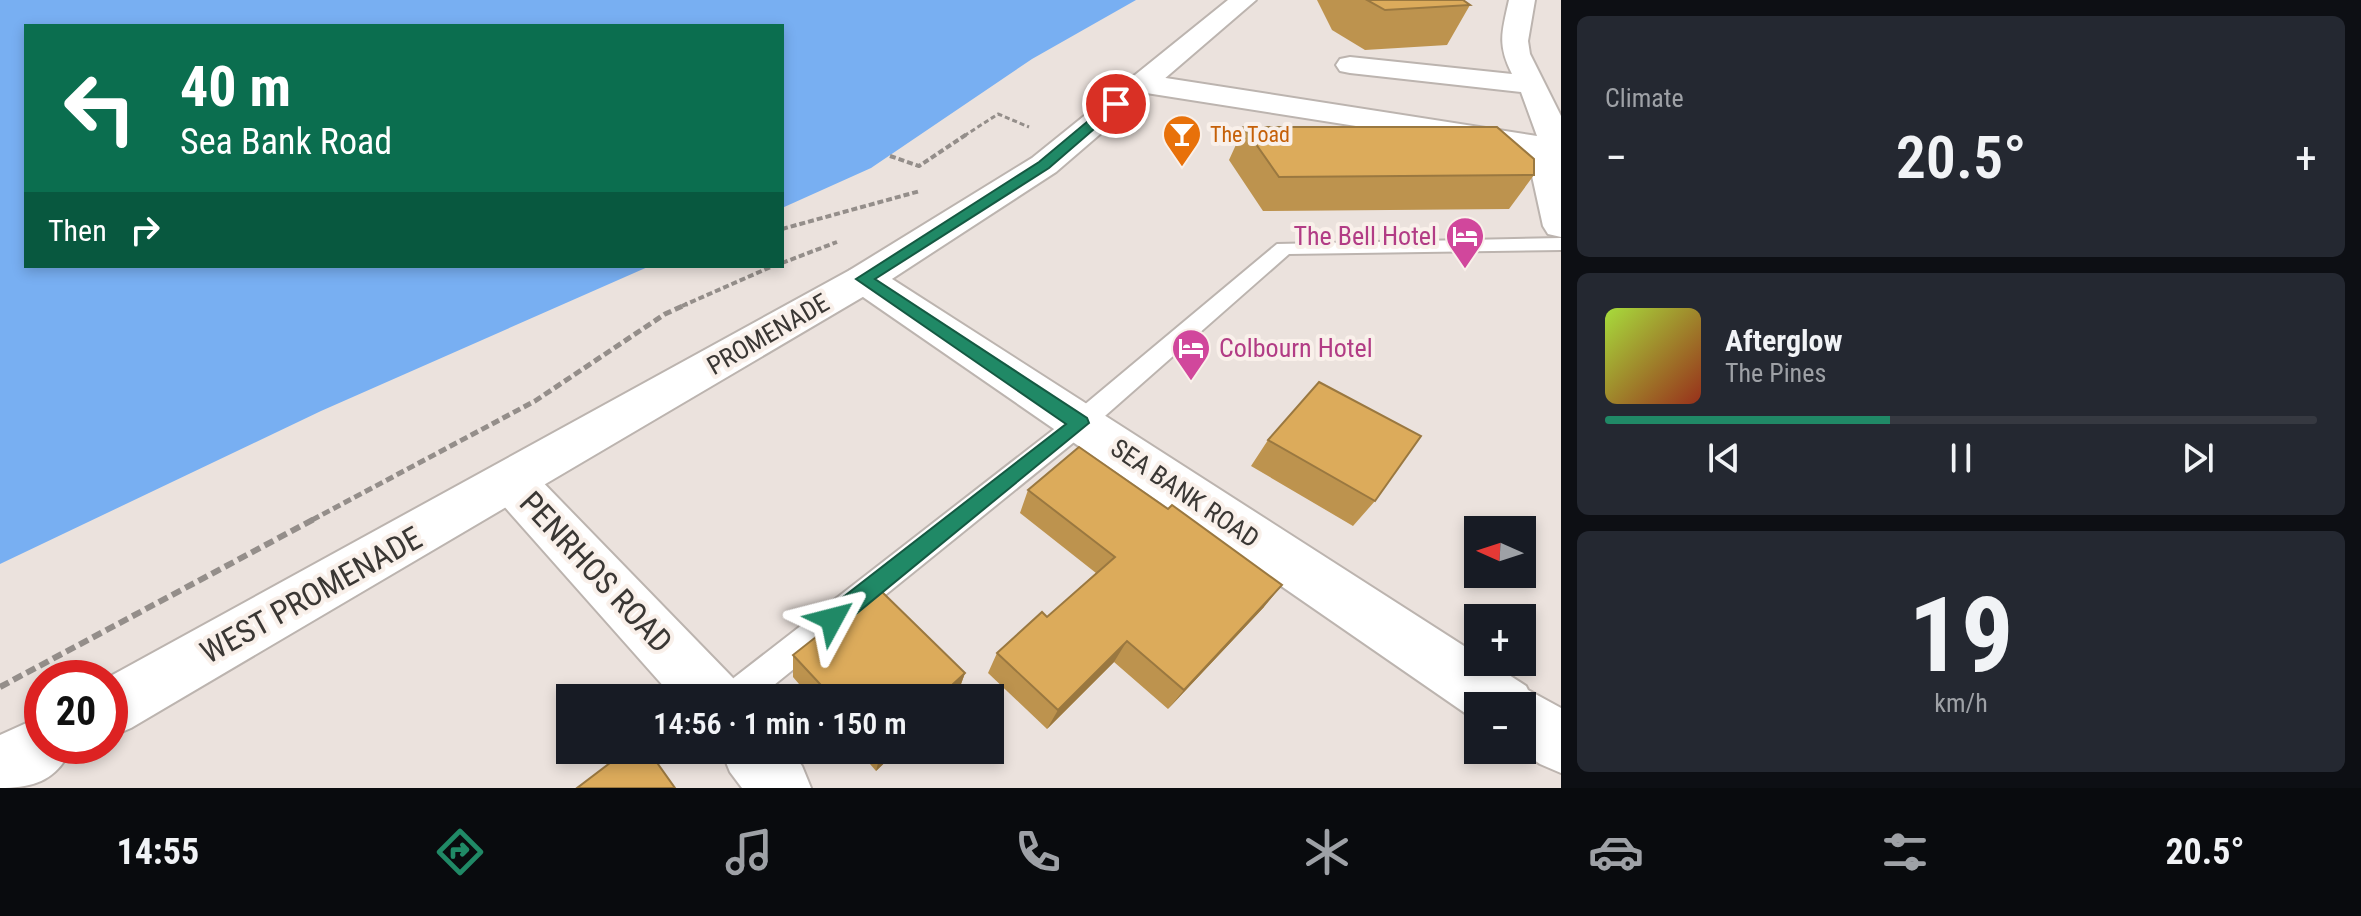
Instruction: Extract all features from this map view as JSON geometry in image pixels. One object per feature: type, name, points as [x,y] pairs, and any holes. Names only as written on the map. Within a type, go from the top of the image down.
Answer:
[{"type":"street","name":"PROMENADE","points":[[512,482],[864,279],[1044,165],[1243,0]]},
{"type":"street","points":[[1522,0],[1514,41],[1516,54],[1533,85],[1553,147],[1561,226]]},
{"type":"street","points":[[1350,65],[1533,85]]},
{"type":"street","points":[[1140,83],[1553,147]]},
{"type":"street","name":"SEA BANK ROAD","points":[[864,279],[1484,692]]},
{"type":"street","name":"PENRHOS ROAD","points":[[512,482],[699,684]]},
{"type":"street","name":"WEST PROMENADE","points":[[128,698],[512,482]]},
{"type":"street","points":[[1536,726],[1561,743]]},
{"type":"street","points":[[0,769],[24,756]]},
{"type":"street","points":[[762,764],[780,788]]},
{"type":"lane","points":[[751,684],[1080,423],[1284,248],[1561,244]]},
{"type":"path","points":[[890,156],[919,166],[998,114],[1034,128]]},
{"type":"path","points":[[784,228],[931,188]]},
{"type":"path","points":[[0,687],[535,401],[665,314],[768,268]]},
{"type":"water","points":[[0,0],[1136,0],[1032,59],[871,168],[784,207],[784,24],[24,24],[24,268],[645,268],[321,411],[0,564]]},
{"type":"building","points":[[1367,0],[1463,0],[1470,5],[1385,10]]},
{"type":"building","points":[[1244,127],[1497,127],[1534,159],[1534,175],[1279,177]]},
{"type":"building","points":[[1319,382],[1421,436],[1375,501],[1268,440]]},
{"type":"building","points":[[1079,447],[1168,509],[1172,505],[1282,585],[1184,690],[1127,641],[1058,710],[997,653],[1042,612],[1047,617],[1115,557],[1028,490]]},
{"type":"building","points":[[878,588],[965,673],[953,684],[820,684],[793,655]]},
{"type":"building","points":[[609,764],[658,764],[675,788],[577,788]]},
{"type":"place","name":"The Toad","points":[[1182,168]]},
{"type":"place","name":"The Bell Hotel","points":[[1465,270]]},
{"type":"place","name":"Colbourn Hotel","points":[[1191,382]]},
{"type":"route","points":[[832,619],[1080,423],[864,279],[1044,165],[1116,104]]}]
